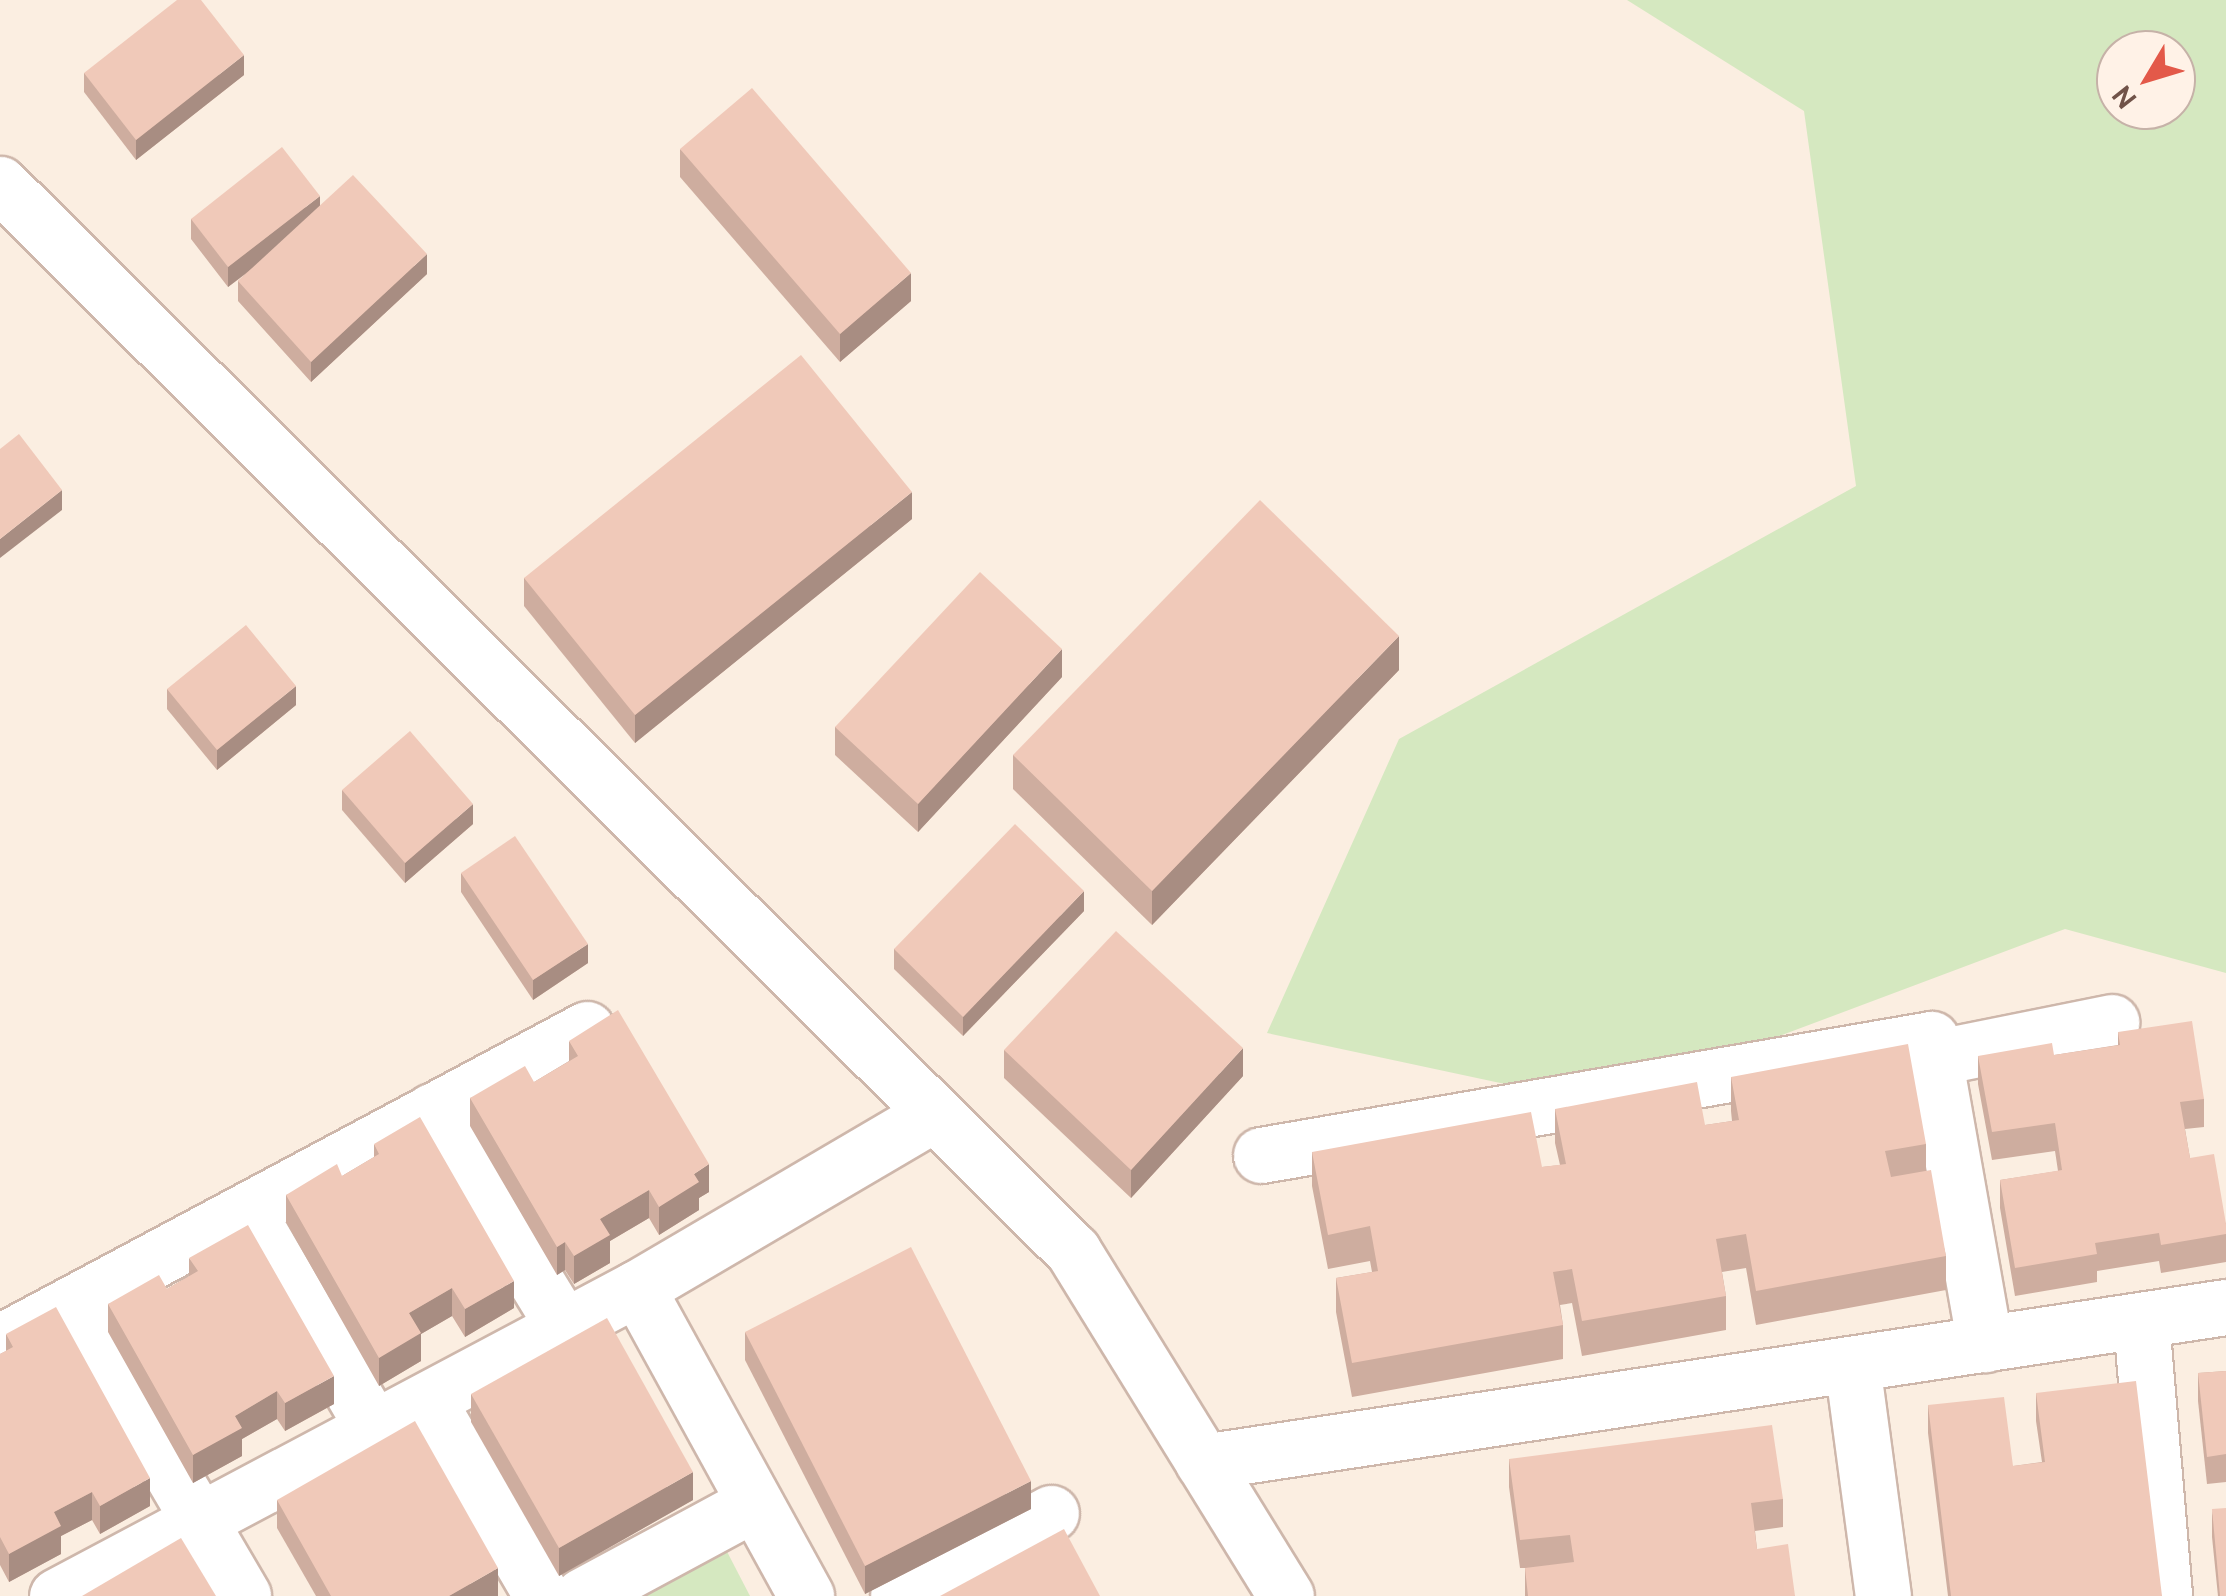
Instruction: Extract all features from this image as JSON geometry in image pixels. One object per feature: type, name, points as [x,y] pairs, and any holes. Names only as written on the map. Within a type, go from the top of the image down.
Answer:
[{"type":"street","points":[[0,184],[1073,1252],[1286,1596]]},
{"type":"street","points":[[1934,1058],[2111,1022]]},
{"type":"street","points":[[0,1342],[587,1029]]},
{"type":"street","points":[[1261,1155],[1930,1040],[1985,1344]]},
{"type":"street","points":[[432,1111],[564,1327]]},
{"type":"street","points":[[57,1596],[637,1288],[934,1114]]},
{"type":"street","points":[[247,1211],[374,1429]]},
{"type":"street","points":[[637,1288],[806,1596]]},
{"type":"street","points":[[72,1304],[243,1596]]},
{"type":"street","points":[[1203,1462],[2226,1307]]},
{"type":"street","points":[[2141,1320],[2164,1596]]},
{"type":"street","points":[[1852,1364],[1882,1596]]},
{"type":"street","points":[[428,1401],[542,1596]]},
{"type":"street","points":[[582,1596],[756,1504]]},
{"type":"street","points":[[898,1596],[1051,1513]]},
{"type":"green space","points":[[1627,0],[2226,0],[2226,973],[2065,929],[1598,1104],[1267,1033],[1399,739],[1856,486],[1804,111]]},
{"type":"green space","points":[[722,1542],[750,1596],[625,1596]]},
{"type":"building","points":[[177,0],[201,0],[244,55],[136,140],[84,73]]},
{"type":"building","points":[[752,88],[911,273],[840,334],[680,149]]},
{"type":"building","points":[[282,147],[320,196],[228,267],[191,219]]},
{"type":"building","points":[[353,175],[427,254],[311,362],[238,281]]},
{"type":"building","points":[[801,355],[912,492],[635,715],[524,578]]},
{"type":"building","points":[[19,434],[62,490],[0,539],[0,449]]},
{"type":"building","points":[[1260,500],[1399,636],[1152,891],[1013,755]]},
{"type":"building","points":[[980,572],[1062,649],[918,804],[835,727]]},
{"type":"building","points":[[246,625],[296,686],[217,750],[167,689]]},
{"type":"building","points":[[410,731],[473,804],[405,863],[342,790]]},
{"type":"building","points":[[1015,824],[1084,891],[963,1017],[894,949]]},
{"type":"building","points":[[515,836],[588,944],[533,980],[461,873]]},
{"type":"building","points":[[1116,931],[1243,1048],[1131,1170],[1004,1050]]},
{"type":"building","points":[[618,1010],[709,1164],[694,1174],[699,1182],[659,1207],[649,1190],[600,1219],[610,1235],[574,1256],[565,1242],[557,1247],[470,1098],[525,1066],[534,1082],[578,1056],[569,1041]]},
{"type":"building","points":[[2192,1021],[2204,1099],[2180,1102],[2190,1158],[2214,1154],[2226,1234],[2161,1245],[2159,1233],[2095,1243],[2097,1254],[2015,1268],[2000,1180],[2062,1170],[2055,1123],[1992,1132],[1978,1056],[2052,1043],[2054,1055],[2120,1045],[2118,1032]]},
{"type":"building","points":[[1908,1044],[1926,1144],[1885,1151],[1891,1177],[1931,1170],[1946,1256],[1756,1291],[1746,1234],[1716,1239],[1726,1296],[1582,1321],[1572,1269],[1553,1272],[1563,1325],[1352,1363],[1336,1278],[1378,1271],[1370,1226],[1328,1235],[1312,1152],[1531,1112],[1542,1167],[1566,1164],[1555,1109],[1697,1082],[1705,1125],[1739,1120],[1731,1077]]},
{"type":"building","points":[[420,1117],[514,1281],[465,1309],[452,1288],[409,1313],[421,1333],[379,1358],[286,1195],[337,1164],[342,1176],[379,1154],[374,1144]]},
{"type":"building","points":[[248,1225],[334,1376],[285,1403],[277,1391],[235,1416],[242,1428],[193,1455],[108,1304],[159,1275],[167,1289],[198,1271],[189,1258]]},
{"type":"building","points":[[911,1247],[1031,1481],[865,1566],[745,1332]]},
{"type":"building","points":[[56,1307],[150,1478],[100,1506],[92,1492],[54,1512],[61,1526],[9,1554],[0,1537],[0,1354],[13,1347],[6,1334]]},
{"type":"building","points":[[607,1318],[693,1472],[559,1548],[471,1394]]},
{"type":"building","points":[[2226,1371],[2226,1454],[2207,1457],[2198,1373]]},
{"type":"building","points":[[2136,1381],[2162,1596],[1951,1596],[1928,1405],[2004,1397],[2013,1466],[2045,1462],[2036,1393]]},
{"type":"building","points":[[415,1421],[498,1568],[449,1596],[331,1596],[277,1500]]},
{"type":"building","points":[[1772,1425],[1783,1499],[1751,1503],[1757,1549],[1788,1544],[1795,1596],[1528,1596],[1525,1568],[1574,1562],[1570,1535],[1520,1540],[1509,1459]]},
{"type":"building","points":[[2226,1508],[2226,1596],[2220,1596],[2212,1509]]},
{"type":"building","points":[[1064,1529],[1100,1596],[940,1596]]},
{"type":"building","points":[[181,1538],[216,1596],[82,1596]]}]
